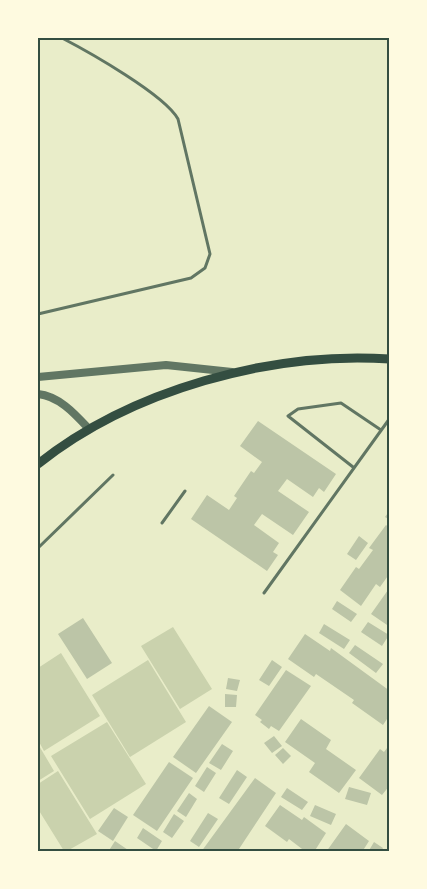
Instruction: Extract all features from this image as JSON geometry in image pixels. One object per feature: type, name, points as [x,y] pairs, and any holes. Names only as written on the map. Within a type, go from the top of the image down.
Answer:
[{"type":"main road","points":[[38,464],[90,429],[166,394],[234,372],[302,360],[365,357],[390,359]]},
{"type":"street","points":[[38,376],[166,365],[234,372]]},
{"type":"street","points":[[38,394],[49,395],[71,410],[90,429]]},
{"type":"lane","points":[[38,314],[191,278],[205,268],[210,254],[174,112],[154,95],[62,38]]},
{"type":"lane","points":[[353,467],[288,416],[298,409],[341,403],[381,430]]},
{"type":"lane","points":[[264,593],[390,418]]},
{"type":"lane","points":[[38,548],[113,475]]},
{"type":"lane","points":[[162,523],[185,492]]},
{"type":"green space","points":[[173,627],[212,689],[180,709],[141,646]]},
{"type":"green space","points":[[61,653],[100,716],[44,751],[38,740],[38,668]]},
{"type":"green space","points":[[148,660],[186,722],[130,757],[92,695]]},
{"type":"green space","points":[[107,722],[146,784],[90,819],[51,756]]},
{"type":"green space","points":[[38,744],[54,771],[38,781]]},
{"type":"green space","points":[[58,771],[97,834],[67,851],[64,851],[38,809],[38,784]]},
{"type":"building","points":[[258,421],[336,474],[324,492],[319,488],[313,497],[287,479],[278,491],[309,512],[293,535],[262,514],[254,525],[279,543],[273,552],[278,555],[267,571],[191,519],[207,495],[229,510],[237,498],[234,496],[251,471],[254,473],[262,462],[240,446]]},
{"type":"building","points":[[390,510],[390,520],[385,517]]},
{"type":"building","points":[[386,525],[390,528],[390,573],[380,587],[376,584],[361,606],[340,590],[356,567],[359,569],[373,550],[369,548]]},
{"type":"building","points":[[359,536],[368,543],[356,560],[347,554]]},
{"type":"building","points":[[388,590],[390,591],[390,627],[371,614]]},
{"type":"building","points":[[337,601],[357,614],[351,622],[332,609]]},
{"type":"building","points":[[83,618],[112,663],[87,679],[58,634]]},
{"type":"building","points":[[368,622],[389,635],[382,646],[361,632]]},
{"type":"building","points":[[324,624],[350,640],[344,649],[319,633]]},
{"type":"building","points":[[305,634],[330,651],[331,648],[390,691],[390,721],[387,719],[383,725],[352,703],[354,700],[316,674],[314,677],[288,659]]},
{"type":"building","points":[[355,645],[383,664],[376,673],[349,653]]},
{"type":"building","points":[[272,660],[282,667],[269,686],[259,680]]},
{"type":"building","points":[[286,670],[311,686],[279,731],[271,726],[269,729],[255,715]]},
{"type":"building","points":[[228,678],[240,680],[237,691],[226,689]]},
{"type":"building","points":[[225,694],[237,695],[236,707],[225,707]]},
{"type":"building","points":[[209,706],[232,722],[196,773],[173,757]]},
{"type":"building","points":[[301,719],[331,740],[326,749],[356,770],[339,793],[309,772],[315,763],[285,742]]},
{"type":"building","points":[[274,736],[282,746],[272,753],[264,743]]},
{"type":"building","points":[[222,744],[233,751],[221,770],[209,763]]},
{"type":"building","points":[[390,744],[390,785],[382,795],[359,778],[380,749],[384,752]]},
{"type":"building","points":[[283,748],[291,756],[283,764],[275,755]]},
{"type":"building","points":[[169,762],[193,778],[157,831],[133,815]]},
{"type":"building","points":[[207,767],[216,773],[204,792],[195,786]]},
{"type":"building","points":[[237,770],[247,777],[229,804],[219,798]]},
{"type":"building","points":[[255,778],[276,793],[237,852],[201,852]]},
{"type":"building","points":[[349,787],[371,793],[367,805],[345,799]]},
{"type":"building","points":[[287,788],[308,802],[302,810],[281,797]]},
{"type":"building","points":[[189,793],[197,799],[186,817],[177,811]]},
{"type":"building","points":[[280,805],[302,820],[304,817],[326,833],[314,852],[306,852],[289,839],[287,842],[265,826]]},
{"type":"building","points":[[315,805],[336,814],[331,825],[310,816]]},
{"type":"building","points":[[114,808],[128,817],[113,841],[98,831]]},
{"type":"building","points":[[208,813],[218,819],[199,847],[190,841]]},
{"type":"building","points":[[174,814],[184,821],[172,838],[163,832]]},
{"type":"building","points":[[346,824],[369,841],[362,852],[326,852]]},
{"type":"building","points":[[143,828],[162,841],[156,851],[137,838]]},
{"type":"building","points":[[115,841],[131,852],[108,852]]},
{"type":"building","points":[[374,842],[383,848],[381,852],[368,852]]}]
